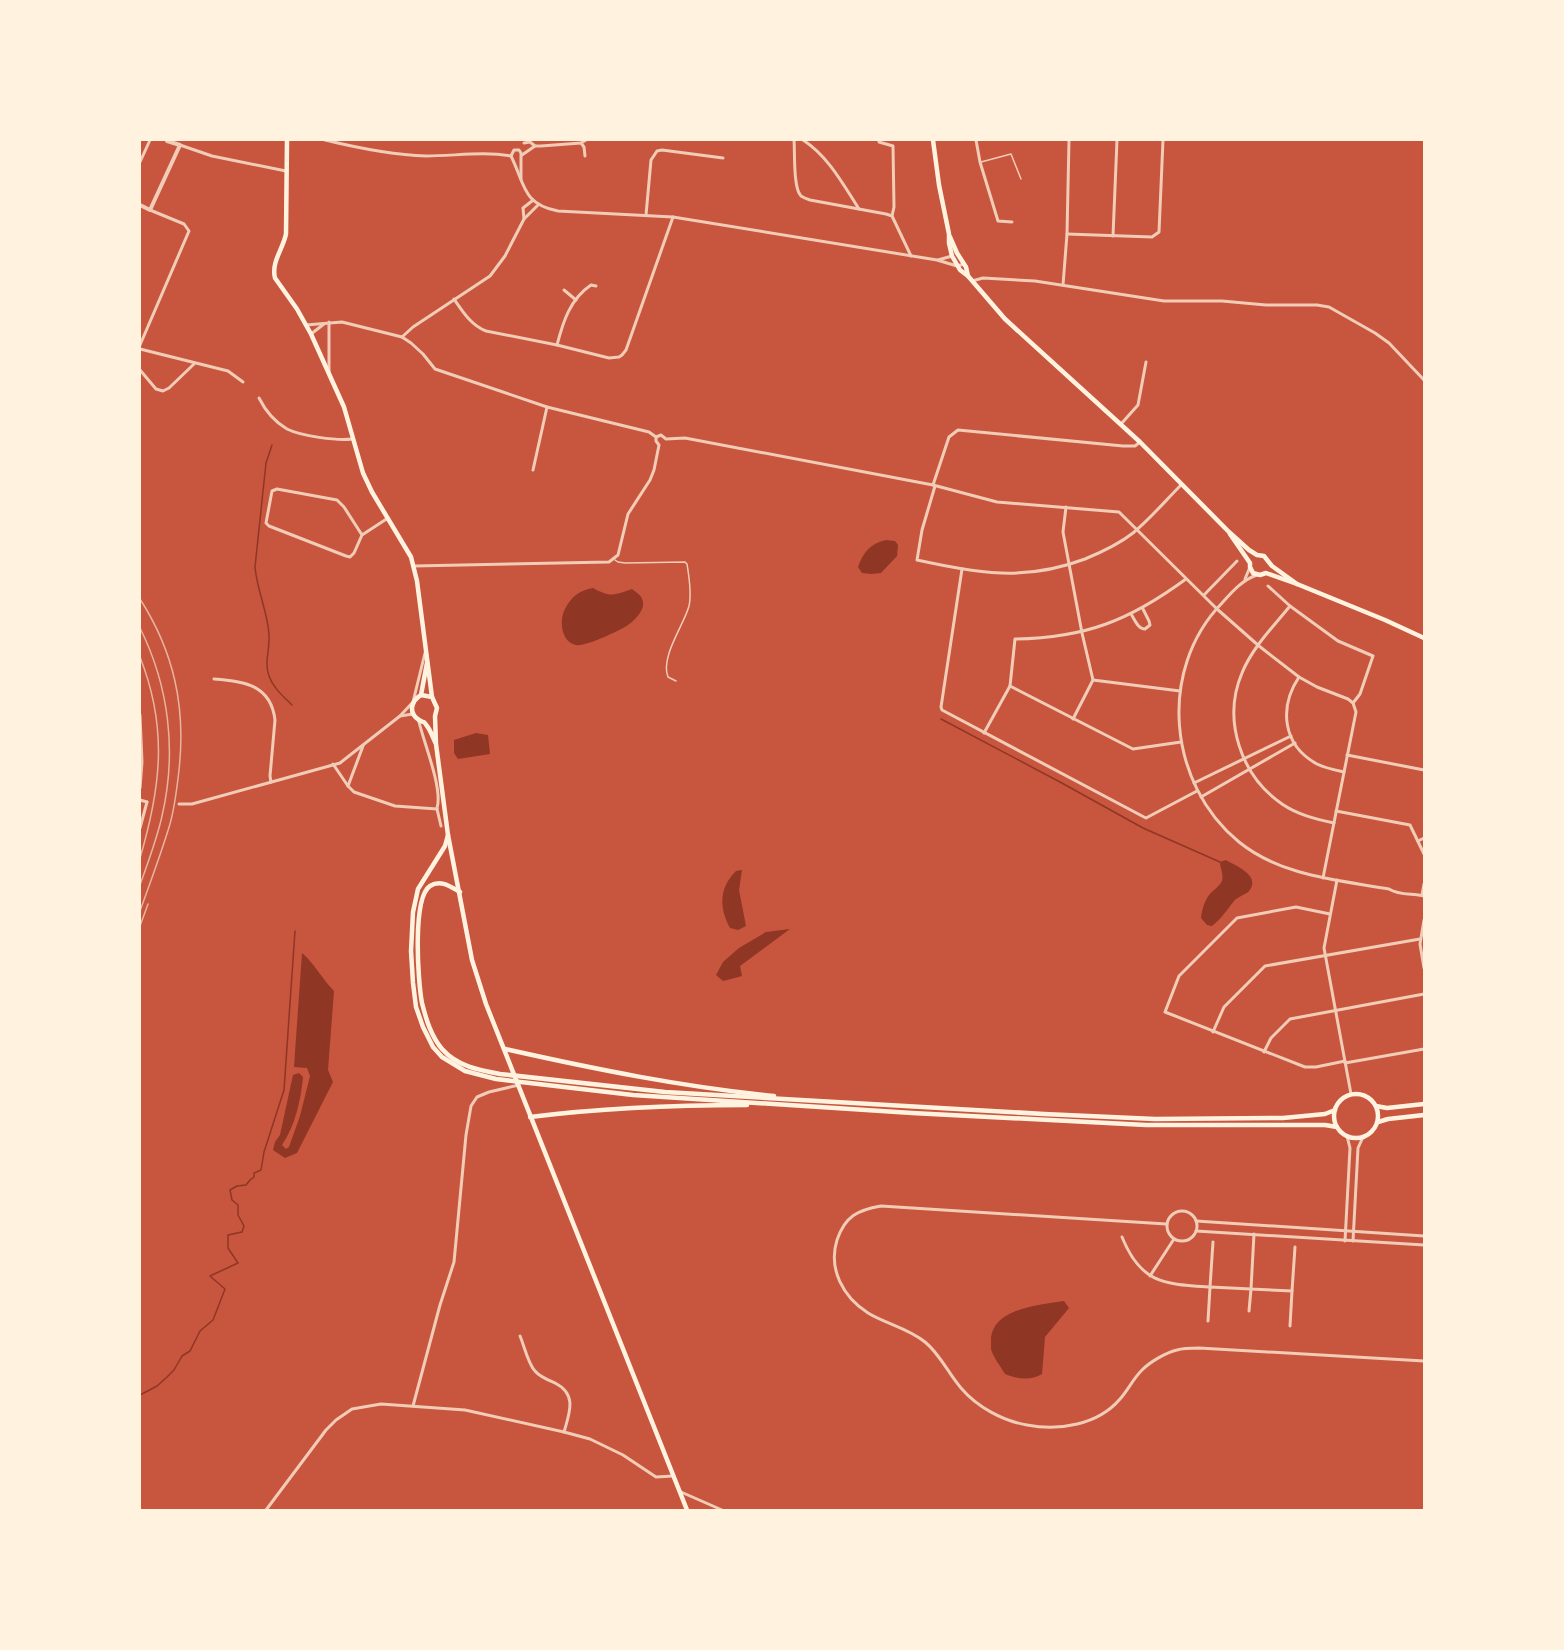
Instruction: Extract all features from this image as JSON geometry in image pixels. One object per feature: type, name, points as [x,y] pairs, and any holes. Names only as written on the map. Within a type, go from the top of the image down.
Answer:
[{"type":"main road","points":[[287,140],[286,234],[273,272],[311,334],[344,407],[363,473],[414,566],[430,685],[437,708],[436,744],[448,835],[472,960],[486,1004],[530,1117],[687,1510]]},
{"type":"main road","points":[[933,140],[949,243],[960,270],[1005,319],[1140,442],[1229,532],[1257,555],[1264,556],[1272,566],[1297,584]]},
{"type":"main road","points":[[955,255],[964,264],[970,279]]},
{"type":"main road","points":[[1229,532],[1251,570],[1257,575],[1266,573],[1297,584],[1425,638]]},
{"type":"main road","points":[[1250,565],[1257,555]]},
{"type":"main road","points":[[1266,573],[1269,569],[1269,562]]},
{"type":"main road","points":[[421,696],[427,663]]},
{"type":"main road","points":[[432,697],[421,696],[413,702],[411,710],[429,728],[436,744]]},
{"type":"main road","points":[[421,720],[430,720],[435,716]]},
{"type":"main road","points":[[448,835],[445,846],[418,889],[413,912],[411,951],[416,1007],[423,1027],[433,1047],[442,1057],[465,1071],[496,1079],[633,1095],[1146,1125],[1325,1125],[1337,1127]]},
{"type":"main road","points":[[460,892],[445,884],[437,883],[423,894],[418,945],[419,977],[422,1003],[436,1041],[452,1058],[468,1067],[500,1074],[665,1092],[1044,1114],[1155,1119],[1284,1119],[1325,1114],[1335,1110]]},
{"type":"main road","points":[[505,1049],[629,1075],[737,1092],[836,1102]]},
{"type":"main road","points":[[1351,1094],[1361,1094],[1370,1098],[1376,1106],[1377,1122],[1371,1132],[1362,1137],[1347,1136],[1334,1122],[1338,1102],[1351,1094]]},
{"type":"main road","points":[[530,1117],[666,1105],[783,1104]]},
{"type":"main road","points":[[1376,1106],[1387,1108],[1425,1104]]},
{"type":"main road","points":[[1377,1122],[1425,1115]]},
{"type":"street","points":[[140,162],[150,140]]},
{"type":"street","points":[[166,140],[212,156],[287,171]]},
{"type":"street","points":[[325,140],[373,151],[424,156],[498,154],[518,161],[535,146],[581,143],[586,140]]},
{"type":"street","points":[[794,140],[797,189],[800,195],[810,200],[892,216]]},
{"type":"street","points":[[803,140],[827,162],[859,209]]},
{"type":"street","points":[[879,140],[879,142],[892,146],[894,207],[892,216],[911,256]]},
{"type":"street","points":[[976,140],[980,162],[998,221],[1012,222]]},
{"type":"street","points":[[1064,285],[1069,140]]},
{"type":"street","points":[[1113,236],[1117,140]]},
{"type":"street","points":[[1067,234],[1152,237],[1159,232],[1163,140]]},
{"type":"street","points":[[535,146],[525,141],[517,150],[512,151],[518,176],[532,200],[538,205],[558,211],[673,217],[937,260],[957,266],[964,264]]},
{"type":"street","points":[[581,143],[585,156]]},
{"type":"street","points":[[150,210],[180,145]]},
{"type":"street","points":[[517,150],[522,156],[521,179]]},
{"type":"street","points":[[646,215],[651,160],[657,151],[723,158]]},
{"type":"street","points":[[524,219],[523,208],[532,200]]},
{"type":"street","points":[[140,205],[184,224],[189,231],[140,347],[228,371],[243,382]]},
{"type":"street","points":[[402,338],[413,327],[482,282],[498,267],[524,219],[538,205]]},
{"type":"street","points":[[454,299],[479,329],[609,358],[619,357],[636,325],[673,217]]},
{"type":"street","points":[[937,260],[955,255]]},
{"type":"street","points":[[970,279],[1015,279],[1164,301],[1329,307],[1389,342],[1425,380]]},
{"type":"street","points":[[557,345],[565,315],[587,287],[596,286]]},
{"type":"street","points":[[564,290],[576,300]]},
{"type":"street","points":[[306,325],[342,322],[402,338],[423,354],[435,369],[547,406],[649,432],[656,437],[659,445],[654,470],[628,514],[618,555],[609,562],[414,566]]},
{"type":"street","points":[[311,334],[327,323]]},
{"type":"street","points":[[327,323],[328,372]]},
{"type":"street","points":[[1121,424],[1138,405],[1146,362]]},
{"type":"street","points":[[140,370],[156,389],[163,391],[195,363]]},
{"type":"street","points":[[259,398],[271,416],[288,429],[311,436],[353,439]]},
{"type":"street","points":[[533,470],[547,406]]},
{"type":"street","points":[[1140,442],[1135,446],[1124,446],[958,430],[954,432],[949,436],[934,485],[917,560],[962,569],[1020,574],[1070,564],[1098,554],[1120,542],[1137,529],[1182,484]]},
{"type":"street","points":[[656,437],[663,435],[666,439],[685,438],[934,485],[997,502],[1119,512],[1217,609],[1259,646],[1299,677],[1353,703],[1356,712],[1323,878]]},
{"type":"street","points":[[659,445],[666,439]]},
{"type":"street","points":[[362,535],[337,500],[277,489],[272,491],[267,523],[269,526],[346,556],[354,553],[362,535],[388,518]]},
{"type":"street","points":[[1066,507],[1063,532],[1093,680],[1072,719]]},
{"type":"street","points":[[1204,596],[1238,561]]},
{"type":"street","points":[[1244,581],[1250,565]]},
{"type":"street","points":[[962,569],[942,710],[1144,817],[1197,790]]},
{"type":"street","points":[[1257,575],[1244,581],[1217,609],[1200,632],[1186,663],[1180,691],[1178,721],[1188,769],[1197,790],[1210,812],[1226,829],[1251,850],[1283,867],[1323,878],[1389,889],[1406,895],[1423,895],[1425,884]]},
{"type":"street","points":[[984,733],[1010,686],[1015,639],[1050,638],[1082,633],[1131,614],[1187,579]]},
{"type":"street","points":[[1268,586],[1290,606],[1338,641],[1373,656],[1360,694],[1353,703]]},
{"type":"street","points":[[1290,606],[1250,656],[1242,672],[1234,698],[1238,745],[1262,788],[1283,805],[1301,815],[1334,823]]},
{"type":"street","points":[[1131,614],[1139,627],[1145,629],[1150,624],[1142,608]]},
{"type":"street","points":[[179,804],[192,804],[340,763],[400,716],[413,702],[426,651]]},
{"type":"street","points":[[1299,677],[1287,707],[1287,723],[1291,736],[1308,758],[1318,765],[1344,772]]},
{"type":"street","points":[[214,679],[254,686],[270,702],[275,720],[271,782]]},
{"type":"street","points":[[1093,680],[1180,691]]},
{"type":"street","points":[[1010,686],[1133,749],[1181,742]]},
{"type":"street","points":[[400,716],[413,714]]},
{"type":"street","points":[[140,715],[142,762],[140,788]]},
{"type":"street","points":[[421,720],[438,790],[437,809],[441,826],[447,820]]},
{"type":"street","points":[[1194,783],[1291,736]]},
{"type":"street","points":[[1201,797],[1295,743]]},
{"type":"street","points":[[348,786],[363,745]]},
{"type":"street","points":[[1347,755],[1425,770]]},
{"type":"street","points":[[333,764],[354,792],[395,806],[437,809]]},
{"type":"street","points":[[140,800],[147,802]]},
{"type":"street","points":[[141,806],[147,802]]},
{"type":"street","points":[[140,828],[147,802]]},
{"type":"street","points":[[1336,812],[1410,825],[1425,854]]},
{"type":"street","points":[[1418,841],[1425,838]]},
{"type":"street","points":[[1337,880],[1324,948],[1351,1094]]},
{"type":"street","points":[[1330,914],[1296,907],[1237,918],[1179,976],[1165,1012],[1305,1067],[1425,1049]]},
{"type":"street","points":[[1425,920],[1420,939],[1425,968]]},
{"type":"street","points":[[1213,1032],[1224,1007],[1263,968],[1420,939]]},
{"type":"street","points":[[1264,1052],[1271,1038],[1290,1019],[1425,994]]},
{"type":"street","points":[[413,1406],[454,1262],[466,1135],[471,1106],[477,1097],[519,1085]]},
{"type":"street","points":[[1345,1240],[1350,1148],[1347,1136]]},
{"type":"street","points":[[1353,1241],[1358,1148],[1362,1137]]},
{"type":"street","points":[[1167,1224],[881,1206],[853,1214],[841,1230],[834,1259],[838,1281],[851,1299],[869,1314],[911,1332],[926,1342],[939,1356],[962,1389],[982,1406],[1004,1419],[1028,1426],[1069,1426],[1090,1420],[1119,1401],[1141,1371],[1158,1358],[1177,1349],[1199,1348],[1425,1361]]},
{"type":"street","points":[[1180,1210],[1190,1213],[1196,1221],[1196,1231],[1190,1238],[1181,1241],[1174,1239],[1168,1233],[1167,1224],[1171,1215],[1180,1210]]},
{"type":"street","points":[[1196,1221],[1425,1236]]},
{"type":"street","points":[[1196,1231],[1425,1245]]},
{"type":"street","points":[[1249,1311],[1254,1234]]},
{"type":"street","points":[[1122,1236],[1128,1253],[1140,1268],[1150,1276],[1166,1283],[1292,1291]]},
{"type":"street","points":[[1150,1276],[1174,1239]]},
{"type":"street","points":[[1208,1321],[1213,1242]]},
{"type":"street","points":[[1290,1326],[1295,1247]]},
{"type":"street","points":[[520,1336],[534,1370],[562,1387],[570,1398],[570,1412],[564,1432]]},
{"type":"street","points":[[266,1510],[336,1420],[352,1409],[381,1404],[465,1410],[564,1432],[590,1439],[623,1455],[656,1477],[673,1476]]},
{"type":"street","points":[[681,1492],[722,1510]]},
{"type":"lane","points":[[980,162],[1011,154],[1021,179]]},
{"type":"lane","points":[[614,559],[625,563],[685,562],[687,564],[690,598],[666,671],[668,677],[676,681]]},
{"type":"shaded area","points":[[886,540],[895,541],[898,545],[897,556],[881,573],[862,573],[858,567],[862,557],[876,543]]},
{"type":"shaded area","points":[[593,588],[612,594],[632,589],[641,597],[643,606],[636,618],[624,628],[594,641],[576,645],[567,640],[564,635],[563,614],[576,595]]},
{"type":"shaded area","points":[[476,733],[488,735],[490,754],[458,759],[454,753],[454,740]]},
{"type":"shaded area","points":[[1226,860],[1246,872],[1252,880],[1252,885],[1250,890],[1236,899],[1212,926],[1207,925],[1201,918],[1204,906],[1209,895],[1222,881],[1220,862]]},
{"type":"shaded area","points":[[742,870],[739,890],[746,926],[738,930],[730,928],[726,920],[722,898],[730,877],[736,871]]},
{"type":"shaded area","points":[[790,929],[740,966],[742,976],[723,981],[716,975],[723,962],[739,948],[766,932]]},
{"type":"shaded area","points":[[302,953],[334,991],[328,1070],[333,1082],[297,1153],[285,1158],[273,1150],[280,1135],[293,1075],[299,1073],[303,1077],[297,1112],[282,1145],[286,1149],[289,1147],[300,1116],[310,1076],[307,1068],[294,1067]]},
{"type":"shaded area","points":[[1064,1301],[1069,1308],[1045,1337],[1042,1374],[1033,1378],[1024,1378],[1005,1374],[991,1349],[993,1329],[999,1321],[1019,1310]]},
{"type":"waterway","points":[[272,445],[266,463],[255,567],[268,626],[269,676],[279,692],[292,705]]},
{"type":"waterway","points":[[941,719],[1143,828],[1220,862]]},
{"type":"waterway","points":[[140,1395],[157,1386],[174,1370],[182,1356],[190,1351],[200,1331],[213,1320],[225,1289],[210,1276],[238,1263],[228,1248],[228,1235],[242,1232],[244,1226],[238,1215],[238,1205],[232,1200],[230,1190],[246,1185],[254,1177],[254,1173],[261,1170],[264,1152],[284,1090],[295,931]]},
{"type":"railway","points":[[140,599],[152,619],[169,660],[179,702],[181,724],[175,804],[140,911]]},
{"type":"railway","points":[[140,628],[150,650],[164,696],[169,744],[167,792],[155,842],[140,885]]},
{"type":"railway","points":[[140,657],[155,708],[158,733],[157,782],[140,858]]},
{"type":"railway","points":[[140,926],[148,904]]}]
